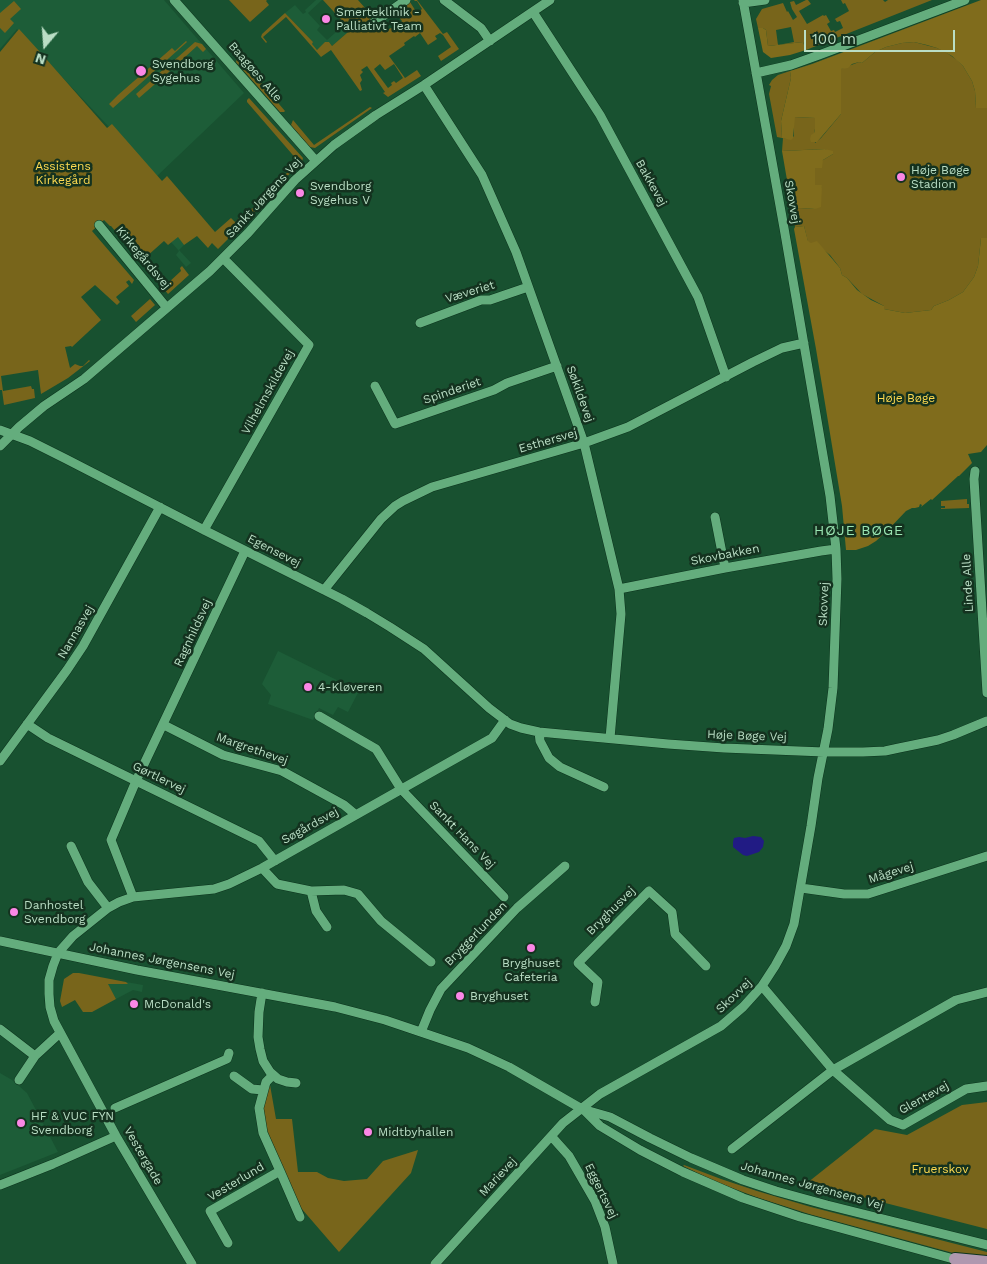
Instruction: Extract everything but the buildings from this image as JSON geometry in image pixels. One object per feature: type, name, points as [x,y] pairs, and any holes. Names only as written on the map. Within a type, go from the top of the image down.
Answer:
[{"type":"main road","points":[[955,1259],[987,1262]]},
{"type":"street","name":"Baagøes Alle","points":[[174,0],[316,161]]},
{"type":"street","points":[[369,26],[406,0]]},
{"type":"street","points":[[444,0],[481,28],[490,41]]},
{"type":"street","name":"Sankt Jørgens Vej","points":[[0,446],[52,400],[84,379],[223,258],[258,222],[283,192],[341,140],[550,0]]},
{"type":"street","points":[[743,1],[765,0]]},
{"type":"street","points":[[756,73],[791,65],[965,0]]},
{"type":"street","name":"Skovvej","points":[[582,1108],[600,1094],[721,1026],[743,1007],[762,986],[775,966],[786,946],[794,924],[828,729],[833,688],[837,579],[836,549],[830,496],[743,1]]},
{"type":"street","name":"Bakkevej","points":[[533,12],[600,114],[698,296],[726,377]]},
{"type":"street","name":"Søkildevej","points":[[424,85],[482,175],[516,252],[584,443],[619,589],[621,614],[610,738]]},
{"type":"street","name":"Kirkegårdsvej","points":[[99,225],[167,308]]},
{"type":"street","name":"Vilhelmskildevej","points":[[204,530],[308,345],[223,258]]},
{"type":"street","name":"Væveriet","points":[[420,323],[481,300],[490,300],[528,287]]},
{"type":"street","name":"Esthersvej","points":[[324,590],[380,519],[402,501],[432,487],[584,443],[628,427],[782,348],[804,343]]},
{"type":"street","name":"Spinderiet","points":[[375,386],[395,424],[557,366]]},
{"type":"street","name":"Egensevej","points":[[0,430],[33,442],[58,454],[342,599],[424,649],[505,720]]},
{"type":"street","name":"Linde Alle","points":[[975,471],[987,693]]},
{"type":"street","name":"Nannasvej","points":[[0,761],[83,646],[160,507]]},
{"type":"street","points":[[715,517],[725,568]]},
{"type":"street","name":"Skovbakken","points":[[619,589],[836,549]]},
{"type":"street","name":"Ragnhildsvej","points":[[133,896],[111,840],[136,781],[245,551]]},
{"type":"street","name":"Sankt Hans Vej","points":[[319,716],[376,749],[401,789],[504,897]]},
{"type":"street","name":"Høje Bøge Vej","points":[[505,720],[521,728],[539,732],[724,748],[824,752],[878,751],[909,747],[953,735],[987,721]]},
{"type":"street","name":"Søgårdsvej","points":[[58,953],[73,936],[108,908],[133,896],[214,889],[262,868],[492,738],[505,720]]},
{"type":"street","name":"Gørtlervej","points":[[27,724],[48,738],[259,841],[274,861]]},
{"type":"street","name":"Margrethevej","points":[[164,725],[223,755],[282,771],[344,805],[356,815]]},
{"type":"street","points":[[539,732],[540,741],[549,758],[560,767],[604,787]]},
{"type":"street","points":[[71,846],[88,882],[108,908]]},
{"type":"street","name":"Mågevej","points":[[801,888],[844,894],[868,894],[987,856]]},
{"type":"street","name":"Bryggerlunden","points":[[421,1032],[441,989],[517,908],[565,866]]},
{"type":"street","points":[[262,868],[277,884],[311,891],[344,890],[358,894],[380,921],[431,962]]},
{"type":"street","points":[[311,891],[316,911],[327,927]]},
{"type":"street","name":"Bryghusvej","points":[[595,1002],[598,982],[578,963],[649,891],[672,912],[675,934],[706,966]]},
{"type":"street","points":[[0,941],[58,953]]},
{"type":"street","name":"Johannes Jørgensens Vej","points":[[58,953],[352,1011],[385,1020],[468,1048],[509,1067],[582,1108],[610,1117],[707,1166],[758,1186],[987,1245]]},
{"type":"street","name":"Vestergade","points":[[58,953],[51,973],[49,994],[54,1021],[116,1136],[192,1264]]},
{"type":"street","name":"Glentevej","points":[[762,986],[833,1070],[890,1120],[903,1125],[966,1089],[987,1086]]},
{"type":"street","points":[[732,1149],[833,1070],[956,1000],[987,992]]},
{"type":"street","points":[[262,993],[259,1012],[259,1043],[263,1061],[273,1075],[283,1081],[296,1083]]},
{"type":"street","points":[[0,1029],[35,1056]]},
{"type":"street","points":[[19,1080],[35,1056],[60,1033]]},
{"type":"street","points":[[115,1108],[227,1059],[229,1054]]},
{"type":"street","name":"Vesterlund","points":[[273,1075],[266,1082],[259,1108],[263,1133],[300,1217]]},
{"type":"street","points":[[234,1076],[252,1089],[263,1090]]},
{"type":"street","name":"Johannes Jørgensens Vej","points":[[582,1108],[600,1126],[640,1150],[683,1172],[743,1198],[803,1218],[972,1264]]},
{"type":"street","name":"Marievej","points":[[435,1264],[563,1123],[582,1108]]},
{"type":"street","points":[[0,1185],[116,1136]]},
{"type":"street","name":"Eggertsvej","points":[[552,1137],[569,1156],[595,1202],[605,1227],[613,1264]]},
{"type":"street","name":"Vesterlund","points":[[228,1243],[210,1211],[280,1171]]},
{"type":"shaded area","name":"Svendborg Sygehus","points":[[0,0],[164,0],[244,93],[156,177],[17,29],[0,49]]},
{"type":"shaded area","points":[[316,0],[322,0],[308,13],[320,26],[317,30],[327,40],[350,20],[355,26],[332,46],[329,42],[317,50],[311,44],[313,42],[285,13],[295,5],[303,14]]},
{"type":"shaded area","points":[[178,236],[184,245],[179,250],[191,263],[186,267],[176,255],[179,251],[171,242]]},
{"type":"shaded area","name":"4-Kløveren","points":[[278,651],[359,691],[348,712],[338,707],[333,715],[319,708],[313,720],[268,704],[271,695],[262,684]]},
{"type":"shaded area","points":[[761,837],[764,841],[763,847],[759,852],[747,856],[733,847],[734,838]]},
{"type":"shaded area","points":[[126,982],[143,985],[142,992],[133,990],[116,999],[107,984],[127,984]]},
{"type":"shaded area","name":"HF & VUC FYN Svendborg","points":[[0,1073],[12,1080],[27,1093],[58,1152],[0,1175]]},
{"type":"green space","points":[[229,0],[267,0],[269,5],[250,22]]},
{"type":"green space","points":[[323,0],[358,0],[373,17],[367,22],[372,29],[386,20],[382,24],[387,30],[393,29],[400,24],[402,27],[404,26],[395,13],[410,2],[417,13],[422,9],[417,1],[414,0],[417,0],[443,34],[447,32],[459,49],[441,61],[438,56],[451,47],[443,35],[440,33],[435,36],[437,39],[428,45],[420,33],[414,36],[389,56],[405,78],[417,70],[421,76],[388,97],[383,93],[385,92],[367,66],[361,70],[363,72],[360,75],[362,90],[360,91],[331,50],[321,57],[286,17],[263,37],[266,43],[261,37],[285,13],[313,42],[312,44],[317,50],[325,42],[329,42],[332,46],[355,26],[350,20],[345,24]],"holes":[[[380,64],[385,70],[394,64],[403,78],[396,83],[394,81],[388,88],[374,69]]]},
{"type":"green space","points":[[808,0],[811,4],[799,11],[807,24],[826,15],[830,22],[827,24],[831,31],[834,30],[835,32],[843,28],[840,21],[833,20],[849,11],[841,0],[883,0],[885,2],[888,0],[932,0],[806,50],[803,42],[780,45],[794,42],[791,27],[776,30],[778,45],[768,46],[766,30],[758,28],[756,19],[762,9],[783,3],[793,20],[797,17],[790,2],[794,1],[796,5]]},
{"type":"green space","points":[[981,0],[987,0],[987,108],[976,108],[975,91],[972,81],[963,66],[952,56],[927,45],[914,42],[902,43],[875,52],[862,63],[852,64],[848,68],[841,69],[841,114],[817,142],[811,142],[810,139],[815,129],[815,118],[795,117],[793,138],[791,140],[782,138],[781,121],[791,78],[790,71]]},
{"type":"green space","points":[[14,1],[21,9],[10,19],[14,23],[5,33],[0,28],[0,13]]},
{"type":"green space","points":[[758,28],[766,30],[768,46],[803,42],[806,50],[771,58],[763,52]]},
{"type":"green space","name":"Assistens Kirkegård","points":[[19,29],[107,128],[112,124],[162,181],[167,176],[215,232],[231,218],[235,222],[245,212],[257,205],[298,161],[247,102],[249,98],[303,158],[302,162],[218,249],[212,243],[208,248],[197,236],[184,245],[178,237],[168,245],[164,241],[146,257],[168,283],[181,271],[180,268],[182,266],[189,275],[168,294],[104,220],[92,231],[134,280],[132,284],[129,280],[126,282],[129,286],[116,297],[120,302],[117,305],[95,285],[81,297],[101,320],[72,347],[65,347],[70,368],[75,364],[83,366],[90,361],[68,378],[41,394],[38,370],[1,376],[3,391],[31,386],[34,389],[35,398],[4,405],[2,390],[0,390],[0,52]]},
{"type":"green space","points":[[186,41],[113,108],[109,104],[172,48],[175,51]]},
{"type":"green space","points":[[195,42],[202,44],[206,49],[203,52],[197,46],[172,69],[169,65]]},
{"type":"green space","name":"Høje Bøge Stadion","points":[[914,42],[937,48],[957,60],[972,81],[975,91],[976,108],[987,108],[987,238],[981,238],[978,266],[974,277],[963,292],[934,306],[931,310],[905,313],[884,309],[884,306],[862,294],[842,275],[840,268],[830,255],[808,242],[804,226],[795,227],[792,209],[815,209],[822,185],[815,185],[815,168],[833,154],[825,149],[782,151],[783,138],[791,139],[794,136],[794,117],[816,118],[815,143],[841,114],[841,69],[859,62],[862,63],[875,52],[886,47]]},
{"type":"green space","points":[[237,59],[252,77],[256,77],[284,112],[280,112],[236,62]]},
{"type":"green space","points":[[166,67],[170,71],[139,98],[136,94]]},
{"type":"green space","points":[[790,71],[791,78],[781,121],[782,138],[777,137],[769,94],[771,86],[769,85],[778,75]]},
{"type":"green space","points":[[370,107],[372,108],[315,148],[310,147],[291,125],[293,120],[314,145]]},
{"type":"green space","points":[[825,149],[833,151],[833,154],[823,160],[822,168],[815,168],[815,185],[822,185],[821,207],[815,209],[792,209],[782,151]]},
{"type":"green space","name":"Høje Bøge","points":[[804,226],[808,241],[811,243],[817,241],[840,268],[842,275],[857,290],[884,306],[884,309],[905,313],[931,310],[934,306],[963,292],[974,277],[978,266],[981,238],[987,238],[987,445],[981,452],[968,454],[972,463],[932,500],[921,507],[922,505],[920,504],[919,507],[906,511],[876,541],[856,550],[846,550],[842,506],[794,229],[795,227]]},
{"type":"green space","points":[[150,299],[155,305],[136,322],[131,316]]},
{"type":"green space","points":[[967,499],[969,508],[941,509],[945,508],[945,506],[941,506],[941,501]]},
{"type":"green space","points":[[73,973],[126,982],[128,984],[108,984],[116,999],[92,1012],[83,1012],[75,1000],[62,1007],[60,1001],[64,979]]},
{"type":"green space","points":[[270,1085],[276,1119],[292,1119],[298,1172],[317,1172],[328,1178],[344,1181],[367,1179],[383,1161],[418,1150],[411,1173],[339,1252],[301,1208],[268,1136],[263,1118],[264,1102]]},
{"type":"green space","name":"Fruerskov","points":[[987,1102],[987,1229],[807,1183],[875,1129],[907,1135],[962,1105]]},
{"type":"green space","points":[[684,1165],[757,1191],[811,1207],[987,1252],[987,1259],[957,1254],[809,1214],[719,1183]]},
{"type":"place","name":"Smerteklinik - Palliativt Team","points":[[326,19]]},
{"type":"place","name":"Svendborg Sygehus","points":[[141,71]]},
{"type":"place","name":"Høje Bøge Stadion","points":[[901,177]]},
{"type":"place","name":"Svendborg Sygehus V","points":[[300,193]]},
{"type":"place","name":"4-Kløveren","points":[[308,687]]},
{"type":"place","name":"Danhostel Svendborg","points":[[14,912]]},
{"type":"place","name":"Bryghuset Cafeteria","points":[[531,948]]},
{"type":"place","name":"Bryghuset","points":[[460,996]]},
{"type":"place","name":"McDonald's","points":[[134,1004]]},
{"type":"place","name":"HF & VUC FYN Svendborg","points":[[21,1123]]},
{"type":"place","name":"Midtbyhallen","points":[[368,1132]]},
{"type":"district","name":"HØJE BØGE","points":[[859,531]]}]
